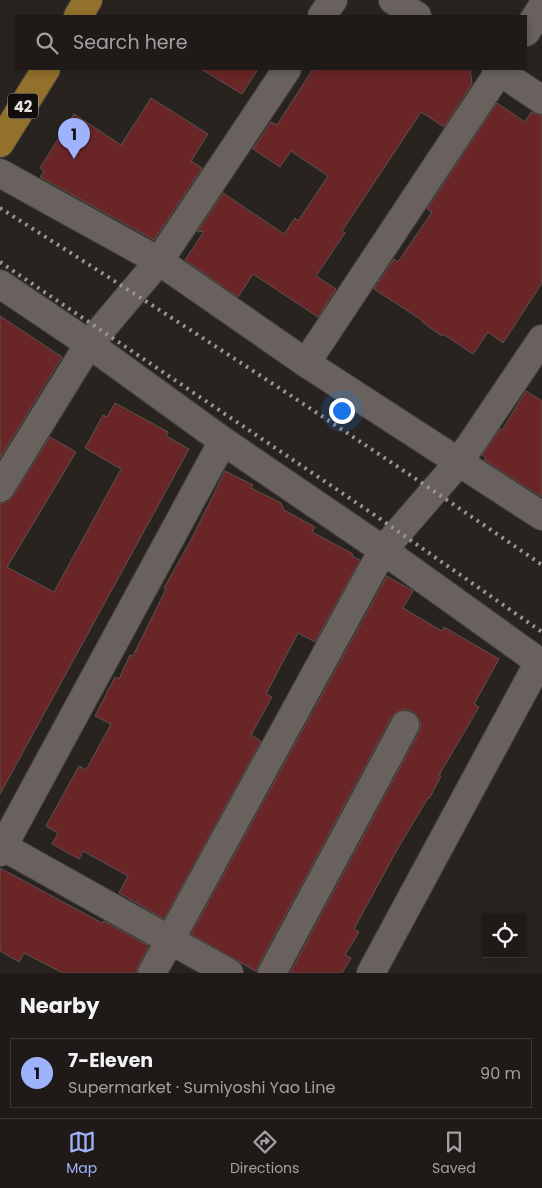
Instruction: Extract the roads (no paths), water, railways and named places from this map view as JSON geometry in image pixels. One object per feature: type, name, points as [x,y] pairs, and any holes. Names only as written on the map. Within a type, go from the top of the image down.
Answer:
[{"type":"main road","points":[[79,15],[88,0]]},
{"type":"main road","name":"42","points":[[0,143],[45,70]]},
{"type":"street","points":[[323,15],[333,0]]},
{"type":"street","points":[[393,0],[416,15]]},
{"type":"street","points":[[527,30],[542,7]]},
{"type":"street","points":[[0,488],[89,344],[159,261],[286,70]]},
{"type":"street","points":[[306,363],[499,70],[542,100]]},
{"type":"street","points":[[0,173],[159,261],[306,363],[542,516]]},
{"type":"street","points":[[0,284],[89,344],[223,441],[383,550],[540,663],[371,973]]},
{"type":"street","points":[[152,973],[383,550],[459,462],[542,338]]},
{"type":"street","points":[[223,441],[1,848],[230,973]]},
{"type":"street","points":[[272,973],[405,725]]},
{"type":"railway","points":[[0,208],[273,384],[542,565]]},
{"type":"railway","points":[[0,262],[376,516],[542,632]]},
{"type":"place","name":"7-Eleven","points":[[74,159]]}]
